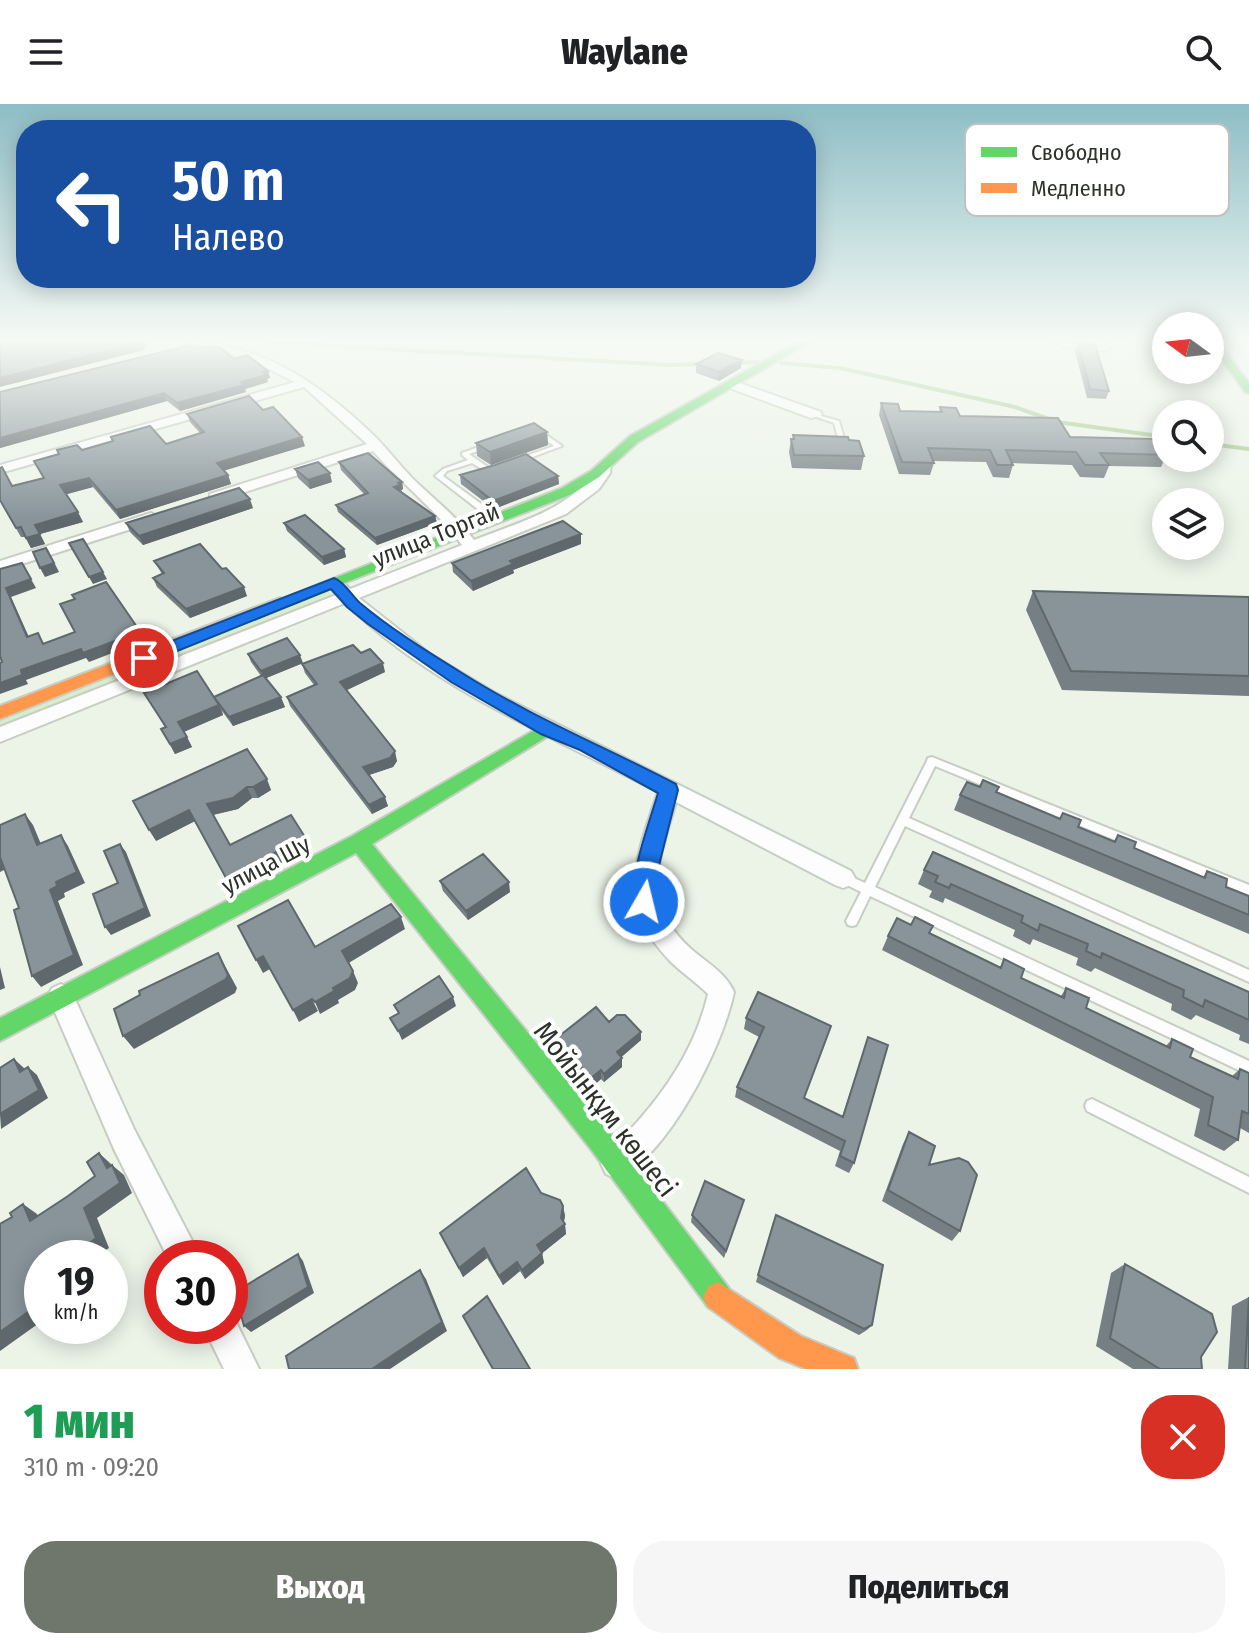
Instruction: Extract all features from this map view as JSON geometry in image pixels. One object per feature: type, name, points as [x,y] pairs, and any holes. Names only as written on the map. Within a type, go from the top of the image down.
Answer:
[{"type":"main road","name":"улица Торгай","points":[[0,713],[341,590],[465,540],[496,519],[567,491],[606,465],[634,439],[701,401]]},
{"type":"main road","name":"улица Шу","points":[[0,1030],[61,996],[223,916],[359,842],[547,729]]},
{"type":"main road","name":"Мойынқұм көшесі","points":[[359,842],[616,1164],[714,1294],[790,1347],[843,1369]]},
{"type":"street","points":[[0,469],[242,401]]},
{"type":"street","points":[[329,401],[410,484],[449,517],[465,540]]},
{"type":"street","points":[[778,401],[816,415]]},
{"type":"street","points":[[195,503],[376,446]]},
{"type":"street","name":"улица Торгай","points":[[465,540],[572,504],[596,482],[606,465]]},
{"type":"street","points":[[0,566],[165,513]]},
{"type":"street","points":[[341,590],[352,604],[395,637],[457,678],[547,729],[587,746],[843,878]]},
{"type":"street","name":"улица Торгай","points":[[0,735],[341,590]]},
{"type":"street","points":[[616,1164],[635,1149],[654,1127],[681,1087],[719,1011],[721,992],[709,974],[681,956],[659,932],[644,902],[645,877],[669,790]]},
{"type":"street","points":[[61,996],[124,1139],[176,1240]]},
{"type":"street","points":[[229,1344],[242,1369]]},
{"type":"lane","points":[[816,415],[837,422],[843,445]]},
{"type":"lane","points":[[473,460],[464,454],[529,431],[537,431],[559,446],[493,470],[473,460],[445,470],[439,476],[496,519]]},
{"type":"lane","points":[[852,921],[932,761],[1249,890]]},
{"type":"lane","points":[[904,821],[1249,976]]},
{"type":"lane","points":[[843,878],[1249,1068]]},
{"type":"lane","points":[[1092,1106],[1249,1185]]},
{"type":"green space","points":[[328,590],[335,598],[0,728],[0,718]]},
{"type":"building","points":[[0,401],[135,401],[0,438]]},
{"type":"building","points":[[232,401],[254,401],[263,410],[273,407],[302,437],[217,463],[228,475],[116,510],[89,478],[60,485],[78,512],[35,525],[40,534],[26,538],[21,527],[16,528],[0,500],[2,467],[12,486],[44,478],[34,461],[59,454],[57,450],[77,445],[82,450],[113,441],[111,437],[150,426],[166,444],[204,432],[187,414]]},
{"type":"building","points":[[881,403],[898,404],[900,411],[942,412],[940,407],[956,408],[960,416],[1058,418],[1070,437],[1152,439],[1152,455],[1100,453],[1109,465],[1085,465],[1076,452],[1006,450],[1013,465],[997,465],[990,450],[928,448],[934,463],[902,462]]},
{"type":"building","points":[[534,423],[547,432],[490,452],[476,443]]},
{"type":"building","points":[[793,435],[848,437],[849,440],[859,441],[864,456],[794,455]]},
{"type":"building","points":[[368,453],[402,482],[394,487],[435,516],[375,538],[336,505],[368,493],[339,462]]},
{"type":"building","points":[[526,454],[558,476],[493,501],[460,475],[495,465]]},
{"type":"building","points":[[318,462],[330,473],[308,480],[295,469]]},
{"type":"building","points":[[239,488],[250,499],[139,536],[126,523]]},
{"type":"building","points":[[305,515],[344,549],[322,557],[284,523]]},
{"type":"building","points":[[563,521],[581,534],[510,561],[513,564],[471,581],[452,563]]},
{"type":"building","points":[[83,539],[103,572],[89,577],[69,543]]},
{"type":"building","points":[[200,544],[222,569],[226,568],[244,587],[186,609],[153,578],[164,573],[154,561]]},
{"type":"building","points":[[46,548],[54,563],[40,568],[33,552]]},
{"type":"building","points":[[22,563],[31,579],[6,588],[27,637],[38,633],[43,644],[75,632],[60,604],[75,599],[72,595],[106,582],[137,627],[134,629],[136,633],[83,653],[81,649],[21,670],[22,675],[0,683],[0,569]]},
{"type":"building","points":[[1033,591],[1249,597],[1249,676],[1071,671]]},
{"type":"building","points":[[287,638],[300,655],[261,671],[248,654]]},
{"type":"building","points":[[353,645],[361,653],[370,649],[383,663],[340,682],[395,751],[390,758],[363,767],[385,797],[369,805],[287,697],[317,684],[302,664]]},
{"type":"building","points":[[197,671],[219,705],[178,722],[187,737],[170,744],[161,729],[166,727],[144,693]]},
{"type":"building","points":[[263,675],[281,697],[229,717],[214,697]]},
{"type":"building","points":[[247,749],[267,779],[247,787],[233,798],[207,804],[230,845],[291,815],[305,837],[226,878],[189,810],[149,830],[133,801]]},
{"type":"building","points":[[983,780],[999,787],[996,792],[1060,819],[1063,813],[1081,820],[1078,827],[1115,842],[1118,835],[1136,842],[1134,848],[1205,878],[1207,871],[1227,879],[1226,887],[1249,896],[1249,915],[960,795],[967,782],[980,787]]},
{"type":"building","points":[[25,814],[37,845],[61,835],[77,872],[56,882],[57,886],[50,890],[74,955],[32,976],[14,910],[19,908],[0,857],[0,825]]},
{"type":"building","points":[[120,844],[145,908],[105,927],[93,894],[118,883],[104,851]]},
{"type":"building","points":[[933,852],[1249,992],[1249,1020],[1205,1000],[1203,1007],[1183,997],[1184,990],[1102,953],[1101,958],[1086,951],[1088,944],[1040,924],[1038,931],[1021,922],[1023,916],[951,884],[949,888],[935,882],[938,876],[924,870]]},
{"type":"building","points":[[483,854],[509,882],[466,911],[440,881]]},
{"type":"building","points":[[288,900],[315,947],[391,904],[401,917],[342,951],[353,971],[350,978],[315,1002],[312,999],[293,1010],[263,956],[256,960],[238,926]]},
{"type":"building","points":[[915,917],[933,926],[929,933],[1001,968],[1004,959],[1024,969],[1021,978],[1064,998],[1066,988],[1089,998],[1086,1008],[1170,1048],[1172,1039],[1193,1049],[1190,1057],[1238,1079],[1240,1069],[1249,1073],[1249,1114],[1242,1111],[1238,1140],[1208,1125],[1213,1097],[888,936],[897,918],[911,925]]},
{"type":"building","points":[[218,953],[228,975],[226,979],[123,1036],[114,1009],[140,995],[139,991]]},
{"type":"building","points":[[439,976],[453,997],[398,1031],[390,1018],[399,1013],[394,1005]]},
{"type":"building","points":[[758,992],[831,1026],[804,1098],[843,1117],[868,1037],[888,1045],[854,1163],[840,1156],[845,1141],[737,1087],[764,1027],[746,1018]]},
{"type":"building","points":[[596,1007],[609,1022],[617,1015],[625,1015],[641,1032],[617,1052],[622,1058],[604,1074],[601,1070],[591,1078],[553,1041]]},
{"type":"building","points":[[14,1059],[20,1072],[28,1067],[39,1090],[0,1114],[0,1068]]},
{"type":"building","points":[[909,1132],[935,1146],[929,1165],[959,1158],[968,1162],[977,1175],[960,1231],[888,1190]]},
{"type":"building","points":[[99,1153],[107,1168],[112,1165],[120,1183],[84,1208],[96,1238],[24,1240],[24,1315],[0,1332],[0,1224],[12,1217],[10,1213],[23,1204],[30,1221],[68,1196],[95,1176],[87,1162]]},
{"type":"building","points":[[526,1168],[541,1193],[560,1200],[563,1206],[561,1218],[565,1224],[537,1245],[542,1253],[522,1270],[517,1262],[499,1276],[484,1248],[459,1268],[440,1233]]},
{"type":"building","points":[[705,1181],[744,1200],[726,1251],[692,1215]]},
{"type":"building","points":[[776,1215],[883,1265],[872,1325],[864,1329],[758,1275]]},
{"type":"building","points":[[298,1254],[308,1287],[248,1324],[248,1284]]},
{"type":"building","points":[[1125,1264],[1212,1314],[1217,1332],[1201,1357],[1202,1369],[1160,1369],[1110,1338]]},
{"type":"building","points":[[420,1270],[442,1322],[372,1369],[289,1369],[286,1356]]},
{"type":"building","points":[[487,1296],[530,1369],[493,1369],[463,1316]]},
{"type":"building","points":[[1249,1297],[1249,1369],[1245,1369]]},
{"type":"waterway","points":[[988,401],[1057,422],[1152,435]]},
{"type":"waterway","points":[[1224,446],[1249,449]]},
{"type":"traffic: fast","points":[[280,603],[567,491],[595,474],[634,439],[701,401]]},
{"type":"traffic: fast","points":[[0,1030],[359,842],[547,729]]},
{"type":"traffic: fast","points":[[359,842],[599,1139],[718,1297]]},
{"type":"traffic: slow","points":[[0,713],[280,603]]},
{"type":"traffic: slow","points":[[718,1297],[790,1347],[843,1369]]},
{"type":"route","points":[[144,658],[334,583],[352,604],[373,621],[457,678],[547,729],[587,746],[669,790],[645,877],[644,902]]}]
